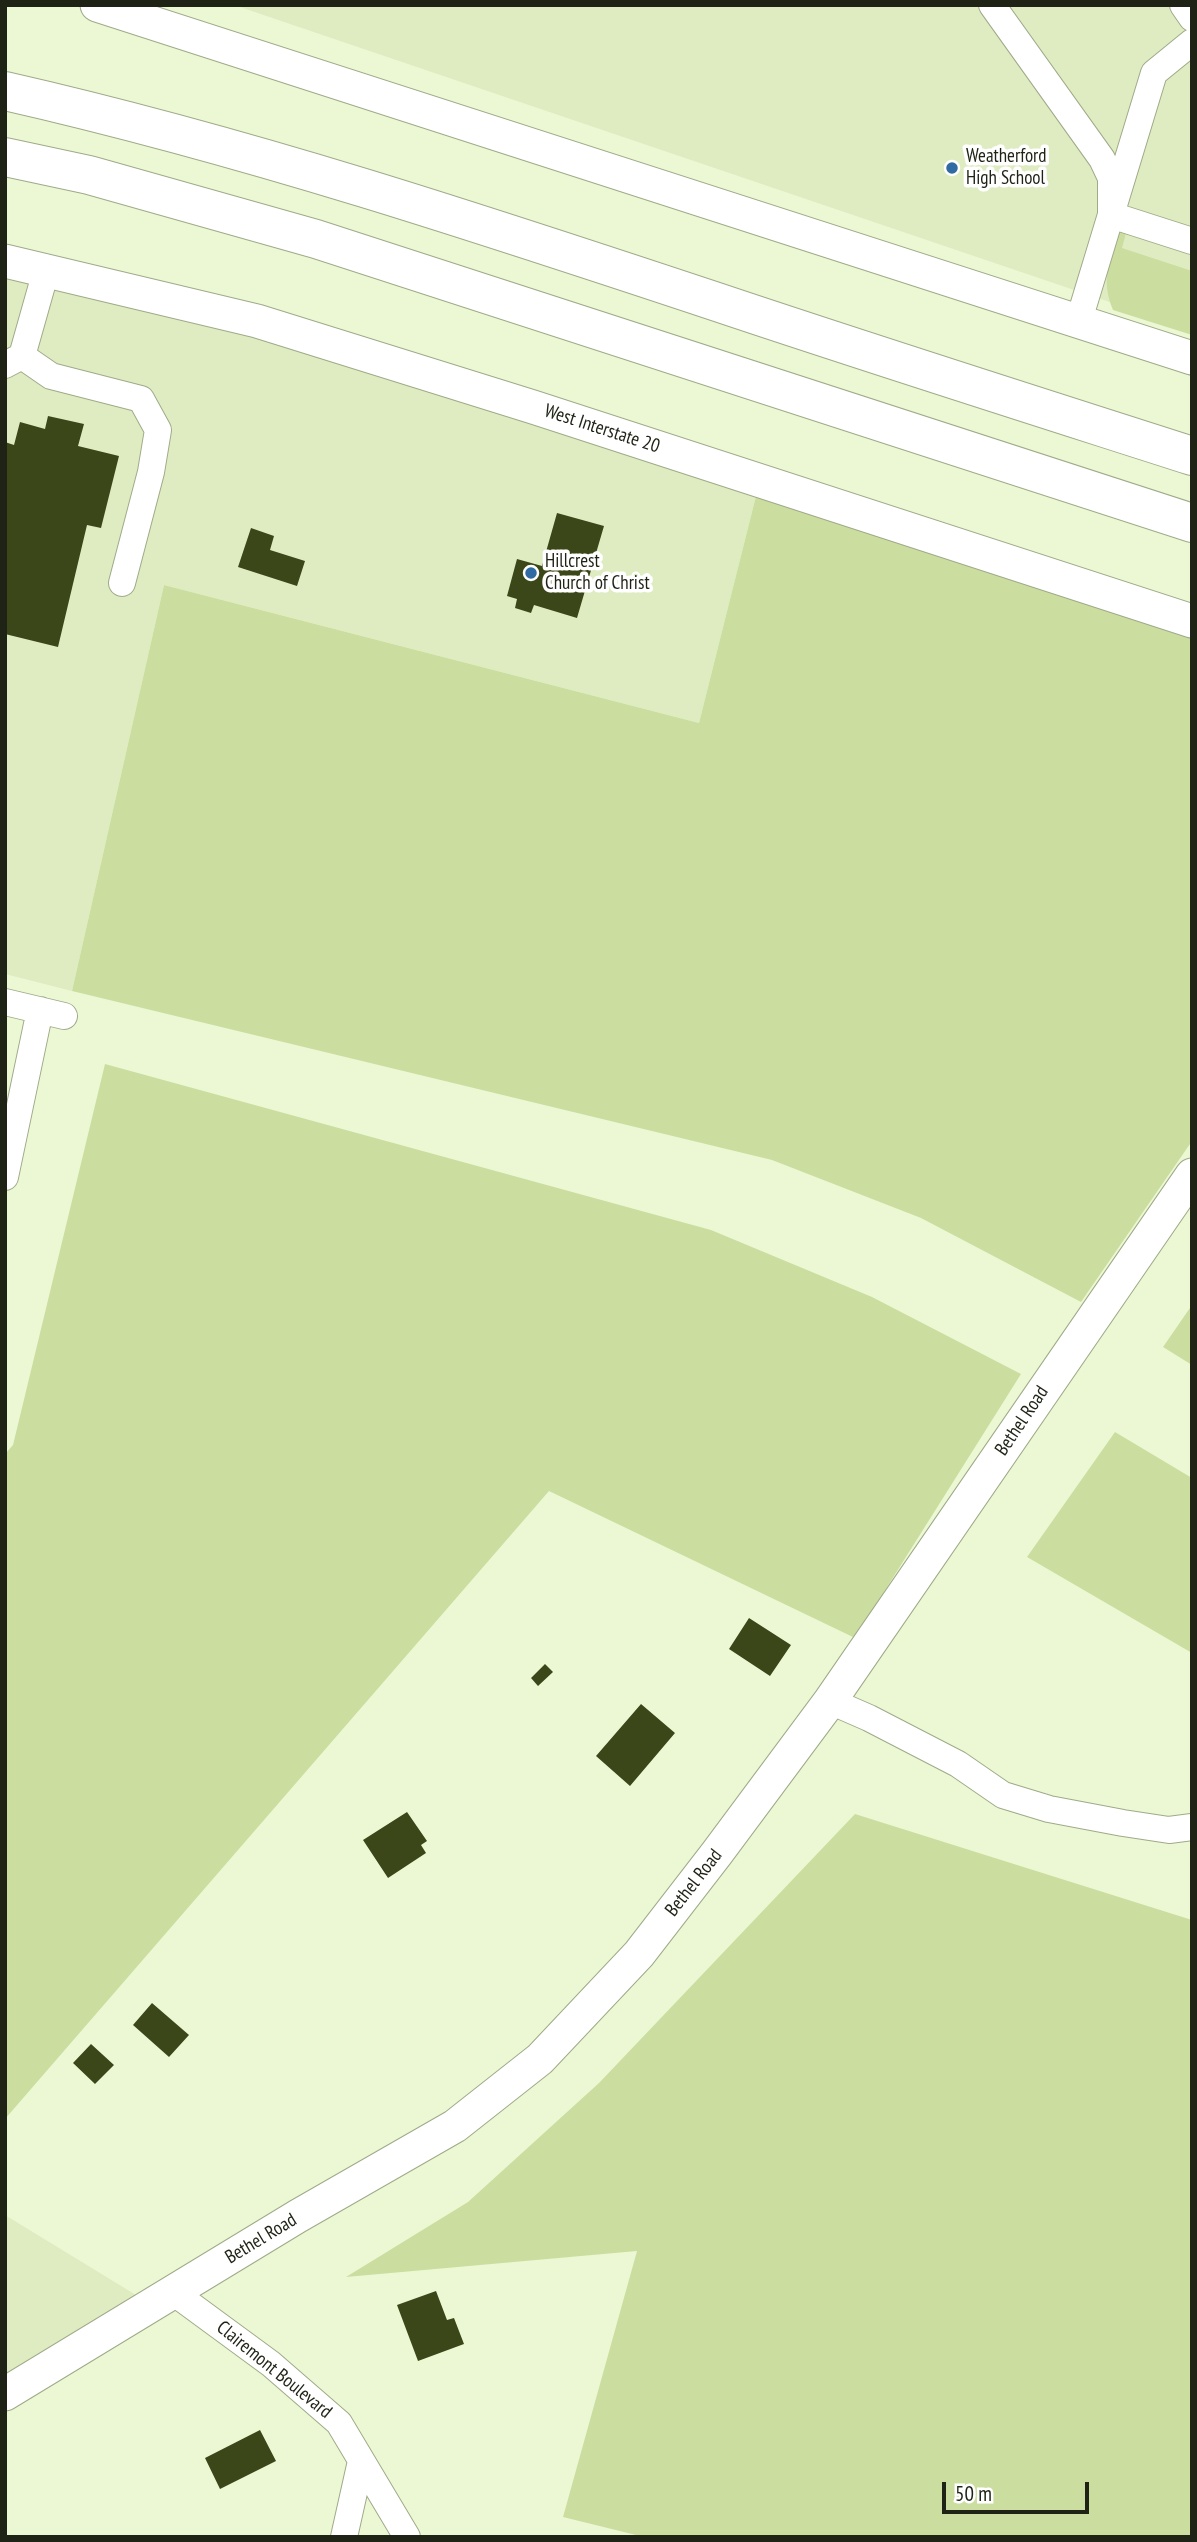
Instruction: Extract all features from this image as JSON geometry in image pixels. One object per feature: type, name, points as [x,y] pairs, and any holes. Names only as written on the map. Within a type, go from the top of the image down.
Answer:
[{"type":"highway","points":[[5,90],[174,133],[436,209],[914,368],[1192,456]]},
{"type":"highway","points":[[5,157],[89,175],[316,239],[1192,523]]},
{"type":"main road","points":[[97,5],[1192,358]]},
{"type":"main road","name":"West Interstate 20","points":[[5,261],[270,325],[533,407],[1192,621]]},
{"type":"main road","name":"Bethel Road","points":[[5,2394],[298,2216],[455,2126],[540,2059],[639,1954],[718,1853],[830,1701],[1192,1175]]},
{"type":"street","points":[[992,5],[1102,159],[1111,178],[1111,215]]},
{"type":"street","points":[[1183,5],[1192,18]]},
{"type":"street","points":[[1079,320],[1154,73],[1192,42]]},
{"type":"street","points":[[1111,215],[1192,241]]},
{"type":"street","points":[[46,271],[13,360],[51,376],[141,399],[158,430],[122,583]]},
{"type":"street","points":[[5,1002],[52,1013],[5,1177]]},
{"type":"street","points":[[830,1701],[958,1764],[1003,1795],[1049,1809],[1123,1824],[1169,1830],[1192,1827]]},
{"type":"street","name":"Clairemont Boulevard","points":[[173,2292],[249,2347],[339,2423],[407,2537]]},
{"type":"street","points":[[344,2537],[361,2460]]},
{"type":"shaded area","name":"Weatherford High School","points":[[234,5],[1192,5],[1192,330]]},
{"type":"shaded area","points":[[1119,229],[1126,233],[1122,248],[1192,271],[1192,335],[1113,310],[1107,279]]},
{"type":"shaded area","points":[[5,268],[223,324],[756,496],[699,723],[164,585],[72,991],[5,974]]},
{"type":"shaded area","points":[[756,496],[1192,637],[1192,1141],[1081,1302],[921,1218],[772,1160],[72,991],[164,585],[699,723]]},
{"type":"shaded area","points":[[105,1064],[711,1230],[872,1297],[1021,1374],[855,1638],[549,1491],[5,2119],[5,1454],[13,1445]]},
{"type":"shaded area","points":[[1192,1305],[1192,1365],[1163,1347]]},
{"type":"shaded area","points":[[1115,1432],[1192,1478],[1192,1653],[1027,1557]]},
{"type":"shaded area","points":[[855,1814],[1192,1920],[1192,2537],[644,2537],[563,2517],[637,2251],[346,2277],[468,2202],[599,2083]]},
{"type":"shaded area","points":[[5,2215],[136,2295],[5,2374]]},
{"type":"building","points":[[48,416],[84,424],[78,446],[119,456],[101,528],[87,525],[58,647],[5,634],[5,442],[14,445],[20,422],[45,429]]},
{"type":"building","points":[[557,513],[604,526],[577,618],[534,605],[531,613],[515,608],[517,599],[507,596],[517,559],[542,566]]},
{"type":"building","points":[[251,528],[274,536],[270,550],[305,561],[297,586],[238,567]]},
{"type":"building","points":[[749,1618],[791,1645],[770,1676],[729,1649]]},
{"type":"building","points":[[545,1664],[553,1672],[538,1686],[531,1678]]},
{"type":"building","points":[[641,1704],[675,1733],[630,1786],[596,1756]]},
{"type":"building","points":[[407,1812],[427,1841],[421,1845],[426,1853],[388,1878],[363,1840]]},
{"type":"building","points":[[152,2003],[189,2035],[169,2057],[133,2025]]},
{"type":"building","points":[[91,2044],[114,2065],[95,2084],[73,2063]]},
{"type":"building","points":[[436,2291],[447,2320],[454,2318],[464,2344],[418,2361],[397,2305]]},
{"type":"building","points":[[260,2430],[276,2461],[220,2489],[205,2458]]},
{"type":"place","name":"Weatherford High School","points":[[952,168]]},
{"type":"place","name":"Hillcrest Church of Christ","points":[[531,573]]}]
